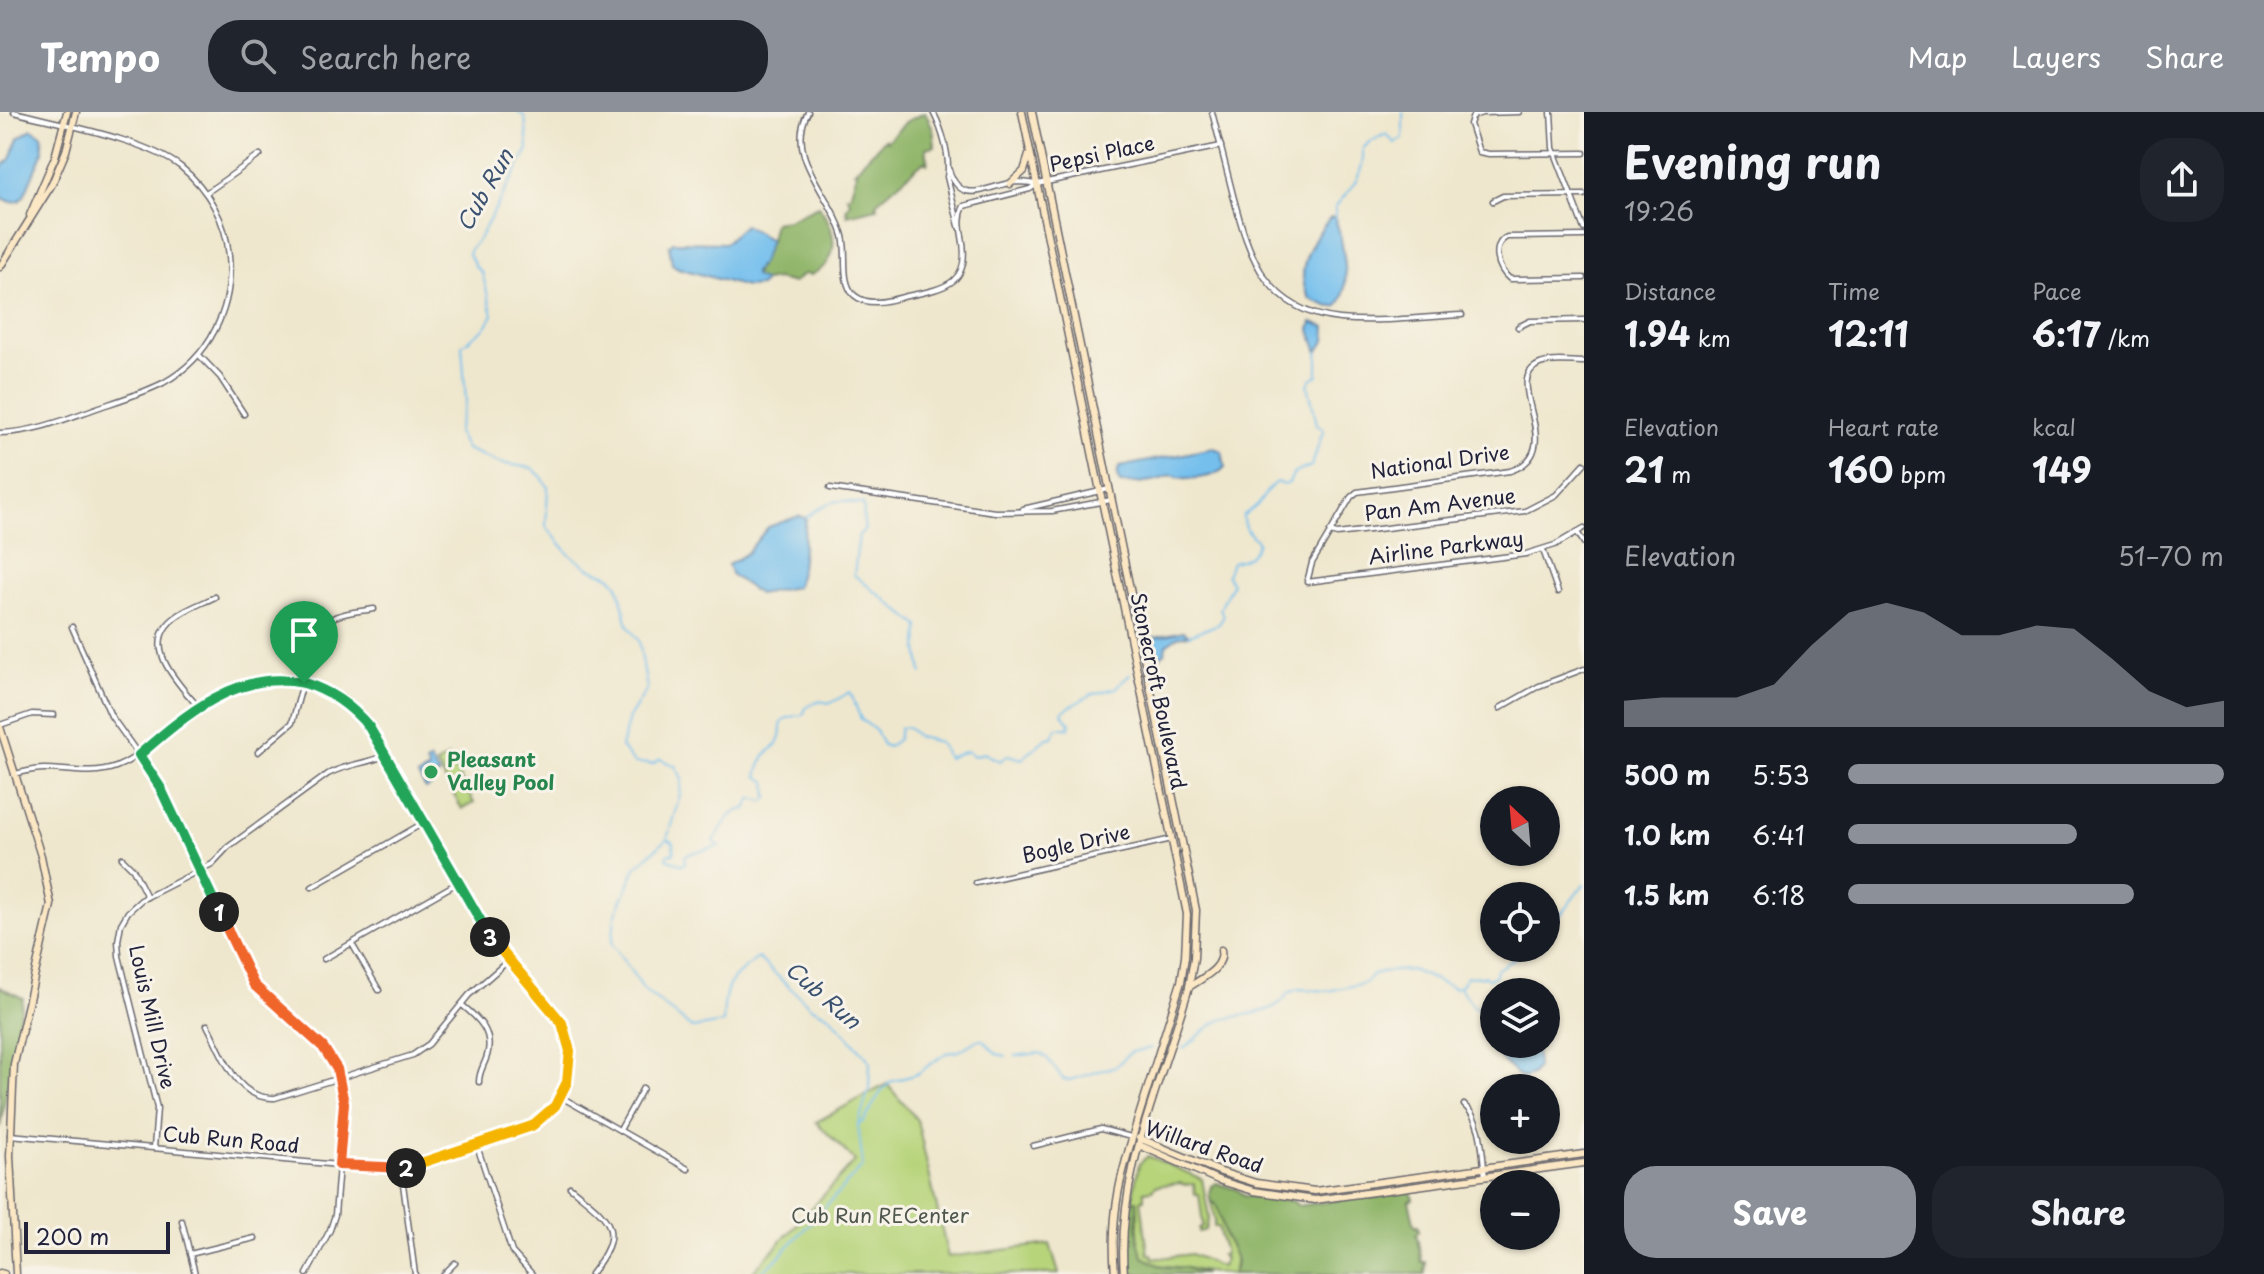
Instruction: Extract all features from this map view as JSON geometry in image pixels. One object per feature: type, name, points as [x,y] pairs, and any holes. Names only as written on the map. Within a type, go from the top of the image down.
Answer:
[{"type":"main road","points":[[29,218],[55,157],[67,112]]},
{"type":"main road","points":[[0,267],[52,184],[76,112]]},
{"type":"main road","name":"Stonecroft Boulevard","points":[[1022,112],[1187,914],[1181,982],[1121,1170],[1114,1219],[1115,1274]]},
{"type":"main road","name":"Stonecroft Boulevard","points":[[1032,112],[1182,837],[1197,931],[1189,987],[1141,1142],[1124,1209],[1124,1274]]},
{"type":"main road","points":[[1010,184],[1024,171],[1030,151]]},
{"type":"main road","points":[[0,726],[41,856],[51,905],[16,1050],[10,1135],[16,1274]]},
{"type":"main road","points":[[1189,987],[1219,966],[1223,958],[1221,950]]},
{"type":"main road","name":"Willard Road","points":[[1131,1137],[1218,1180],[1292,1198],[1333,1198],[1480,1178]]},
{"type":"main road","name":"Willard Road","points":[[1141,1142],[1221,1172],[1293,1190],[1332,1190],[1584,1154]]},
{"type":"main road","name":"Willard Road","points":[[1534,1170],[1584,1163]]},
{"type":"street","points":[[0,433],[49,425],[171,379],[199,355],[221,317],[230,273],[227,238],[217,212],[192,177],[162,155],[138,145],[14,112]]},
{"type":"street","points":[[808,112],[802,127],[803,152],[838,223],[845,247],[846,282],[855,296],[866,302],[881,302],[949,285],[958,276],[964,265],[965,250],[947,177],[949,170]]},
{"type":"street","points":[[933,112],[955,185],[969,192],[1010,184],[1037,184]]},
{"type":"street","points":[[1212,112],[1247,248],[1265,279],[1283,296],[1310,311],[1341,319],[1462,315]]},
{"type":"street","points":[[1519,112],[1473,116],[1470,124],[1477,150],[1489,154],[1584,153]]},
{"type":"street","points":[[1551,112],[1555,153],[1584,229]]},
{"type":"street","name":"Pepsi Place","points":[[1037,184],[1221,146]]},
{"type":"street","points":[[206,193],[260,155]]},
{"type":"street","points":[[961,231],[960,216],[969,202],[1030,189],[1037,184]]},
{"type":"street","points":[[1493,201],[1503,196],[1584,195]]},
{"type":"street","points":[[1584,236],[1507,237],[1497,247],[1502,273],[1510,279],[1584,278]]},
{"type":"street","points":[[1518,327],[1530,321],[1584,320]]},
{"type":"street","points":[[199,355],[220,377],[244,414]]},
{"type":"street","name":"National Drive","points":[[1307,582],[1312,563],[1330,532],[1351,497],[1361,490],[1510,471],[1524,465],[1536,443],[1526,385],[1530,371],[1544,362],[1584,362]]},
{"type":"street","name":"Pan Am Avenue","points":[[1330,532],[1365,531],[1525,511],[1556,495],[1584,464]]},
{"type":"street","points":[[830,488],[1013,512],[1052,511],[1111,500]]},
{"type":"street","points":[[1013,512],[1109,489]]},
{"type":"street","name":"Airline Parkway","points":[[1307,582],[1526,554],[1543,550],[1584,528]]},
{"type":"street","points":[[1577,532],[1584,543]]},
{"type":"street","points":[[1543,550],[1558,592]]},
{"type":"street","points":[[200,709],[165,662],[161,642],[164,631],[173,619],[215,597]]},
{"type":"street","points":[[258,752],[292,723],[316,635],[322,624],[339,614],[374,609]]},
{"type":"street","points":[[72,627],[111,716],[160,787],[254,985],[323,1047],[341,1079],[344,1103],[333,1223],[307,1274]]},
{"type":"street","points":[[1500,708],[1539,686],[1584,669]]},
{"type":"street","points":[[14,774],[43,769],[92,772],[115,767],[139,755],[220,694],[241,685],[272,679],[304,683],[335,696],[359,714],[386,755],[488,934],[551,1007],[565,1029],[570,1061],[561,1097],[688,1169]]},
{"type":"street","points":[[0,726],[32,714],[54,715]]},
{"type":"street","name":"Louis Mill Drive","points":[[154,1149],[156,1103],[118,946],[124,918],[147,897],[212,864],[228,847],[328,774],[345,767],[370,763],[386,755]]},
{"type":"street","points":[[312,887],[425,822]]},
{"type":"street","name":"Bogle Drive","points":[[976,883],[1182,837]]},
{"type":"street","points":[[122,858],[133,869],[147,897]]},
{"type":"street","points":[[324,959],[459,882]]},
{"type":"street","points":[[351,943],[379,990]]},
{"type":"street","points":[[207,1025],[239,1083],[258,1097],[275,1098],[404,1059],[422,1050],[461,1005],[509,960]]},
{"type":"street","points":[[461,1005],[478,1018],[488,1034],[489,1047],[479,1072],[479,1082]]},
{"type":"street","points":[[620,1130],[643,1088]]},
{"type":"street","name":"Cub Run Road","points":[[10,1135],[401,1169],[532,1126],[561,1097]]},
{"type":"street","points":[[1464,1105],[1478,1124],[1484,1168]]},
{"type":"street","points":[[1033,1146],[1098,1129],[1131,1137]]},
{"type":"street","points":[[477,1146],[512,1252],[532,1274]]},
{"type":"street","points":[[401,1169],[415,1274]]},
{"type":"street","points":[[570,1187],[602,1214],[610,1231],[607,1252],[591,1274]]},
{"type":"street","points":[[182,1221],[195,1274]]},
{"type":"street","points":[[190,1254],[255,1238]]},
{"type":"street","points":[[444,1274],[455,1263]]},
{"type":"green space","points":[[925,112],[933,129],[935,146],[926,148],[927,164],[924,161],[876,203],[877,208],[847,215],[850,202],[847,196],[850,196],[857,172],[854,171],[885,139],[887,141],[907,121]]},
{"type":"green space","points":[[818,206],[830,226],[833,241],[831,256],[825,265],[811,275],[803,274],[793,283],[777,279],[764,281],[754,276],[770,240],[774,222],[788,220]]},
{"type":"green space","points":[[448,757],[474,803],[462,809],[436,764]]},
{"type":"green space","points":[[0,987],[23,998],[0,1127]]},
{"type":"green space","name":"Cub Run RECenter","points":[[887,1084],[917,1120],[948,1257],[1050,1244],[1059,1274],[751,1274],[855,1161],[816,1122]]},
{"type":"green space","points":[[1148,1156],[1202,1179],[1209,1218],[1206,1230],[1199,1232],[1203,1226],[1199,1194],[1195,1194],[1194,1184],[1156,1186],[1144,1191],[1144,1199],[1141,1200],[1148,1254],[1152,1254],[1153,1259],[1191,1254],[1222,1267],[1225,1259],[1221,1255],[1225,1254],[1218,1227],[1214,1227],[1211,1203],[1215,1202],[1234,1248],[1232,1274],[1161,1265],[1149,1261],[1139,1252],[1137,1201],[1132,1200],[1139,1164]]},
{"type":"green space","points":[[1216,1183],[1238,1190],[1244,1196],[1293,1201],[1298,1206],[1409,1191],[1413,1196],[1413,1200],[1409,1201],[1415,1226],[1418,1225],[1419,1231],[1416,1233],[1422,1262],[1426,1262],[1425,1274],[1232,1274],[1235,1256],[1209,1194],[1211,1186]]},
{"type":"green space","points":[[1132,1200],[1137,1200],[1138,1241],[1143,1257],[1162,1267],[1186,1268],[1205,1274],[1131,1274],[1128,1235]]},
{"type":"water","points":[[32,129],[42,135],[43,151],[24,196],[19,201],[11,202],[0,197],[0,168],[11,159],[18,138]]},
{"type":"water","points":[[1331,217],[1335,218],[1341,238],[1345,287],[1338,306],[1330,307],[1310,299],[1303,278],[1307,255]]},
{"type":"water","points":[[744,225],[770,240],[761,264],[754,272],[754,276],[764,281],[760,286],[746,287],[672,264],[669,246],[673,242],[725,243]]},
{"type":"water","points":[[1312,322],[1326,327],[1325,341],[1318,352],[1310,330]]},
{"type":"water","points":[[1213,448],[1222,451],[1225,467],[1208,476],[1192,478],[1172,475],[1140,483],[1120,483],[1117,476],[1119,467]]},
{"type":"water","points":[[799,516],[806,518],[796,587],[758,594],[731,574],[728,565],[747,553],[768,527]]},
{"type":"water","points":[[1184,631],[1189,635],[1177,637],[1166,645],[1165,652],[1154,663],[1149,642],[1151,638]]},
{"type":"water","name":"Pleasant Valley Pool","points":[[430,760],[439,775],[429,780],[431,786],[426,789],[418,776],[429,770],[426,763]]},
{"type":"water","points":[[1501,1058],[1537,1058],[1537,1067],[1533,1074],[1518,1074]]},
{"type":"waterway","name":"Cub Run","points":[[518,112],[525,117],[528,149],[480,237],[468,252],[482,273],[493,315],[485,328],[462,345],[466,401],[457,432],[466,449],[499,463],[532,468],[541,476],[548,487],[546,526],[569,554],[589,568],[610,576],[618,585],[628,626],[639,641],[647,689],[629,718],[621,747],[634,763],[653,764],[660,759],[675,766],[682,778],[667,839],[636,867],[615,916],[612,944],[644,990],[692,1028],[723,1023],[730,984],[758,958],[811,1007],[830,1016],[870,1061],[869,1089],[858,1125],[863,1166],[771,1265],[758,1274]]},
{"type":"waterway","points":[[1335,218],[1335,207],[1359,174],[1363,149],[1368,143],[1386,134],[1395,143],[1403,138],[1403,112]]},
{"type":"waterway","points":[[1189,635],[1219,624],[1224,616],[1220,609],[1232,584],[1227,575],[1232,562],[1242,560],[1254,551],[1258,542],[1245,527],[1243,515],[1256,506],[1276,482],[1289,483],[1293,474],[1311,466],[1313,462],[1324,430],[1317,424],[1308,385],[1318,375],[1318,352]]},
{"type":"waterway","points":[[806,518],[833,502],[863,504],[865,529],[859,535],[854,575],[919,626],[918,650],[922,673]]},
{"type":"waterway","points":[[669,840],[673,842],[674,853],[668,854],[667,858],[682,865],[688,854],[720,846],[713,841],[730,817],[746,809],[752,798],[764,801],[768,798],[767,782],[757,776],[765,755],[780,738],[783,721],[803,715],[806,708],[818,701],[831,703],[850,692],[861,719],[876,731],[883,745],[888,747],[898,739],[900,728],[907,727],[918,737],[939,742],[948,758],[967,751],[974,756],[984,753],[1000,761],[1008,755],[1022,759],[1045,739],[1052,737],[1057,728],[1069,728],[1070,723],[1063,711],[1090,695],[1116,688],[1130,674]]},
{"type":"waterway","points":[[1560,915],[1584,884]]},
{"type":"waterway","points":[[1461,985],[1466,977],[1483,976],[1489,979],[1509,962]]},
{"type":"waterway","points":[[1183,1048],[1215,1023],[1267,1010],[1282,1001],[1288,993],[1299,989],[1328,991],[1365,983],[1381,972],[1411,970],[1454,988],[1460,986]]},
{"type":"waterway","points":[[1460,988],[1474,1007],[1480,1008]]},
{"type":"waterway","points":[[858,1125],[864,1121],[890,1082],[917,1074],[946,1053],[984,1040],[996,1054],[1006,1056]]},
{"type":"waterway","points":[[1015,1056],[1040,1053],[1063,1079],[1070,1080],[1116,1066],[1131,1052],[1151,1048]]},
{"type":"place","name":"Pleasant Valley Pool","points":[[431,772]]},
{"type":"route","points":[[289,679],[304,683],[344,701],[369,727],[488,934],[562,1023],[570,1051],[567,1082],[555,1106],[532,1126],[401,1169],[339,1165],[344,1095],[337,1069],[323,1047],[254,985],[160,787],[139,755],[220,694],[256,681],[289,679]]}]
